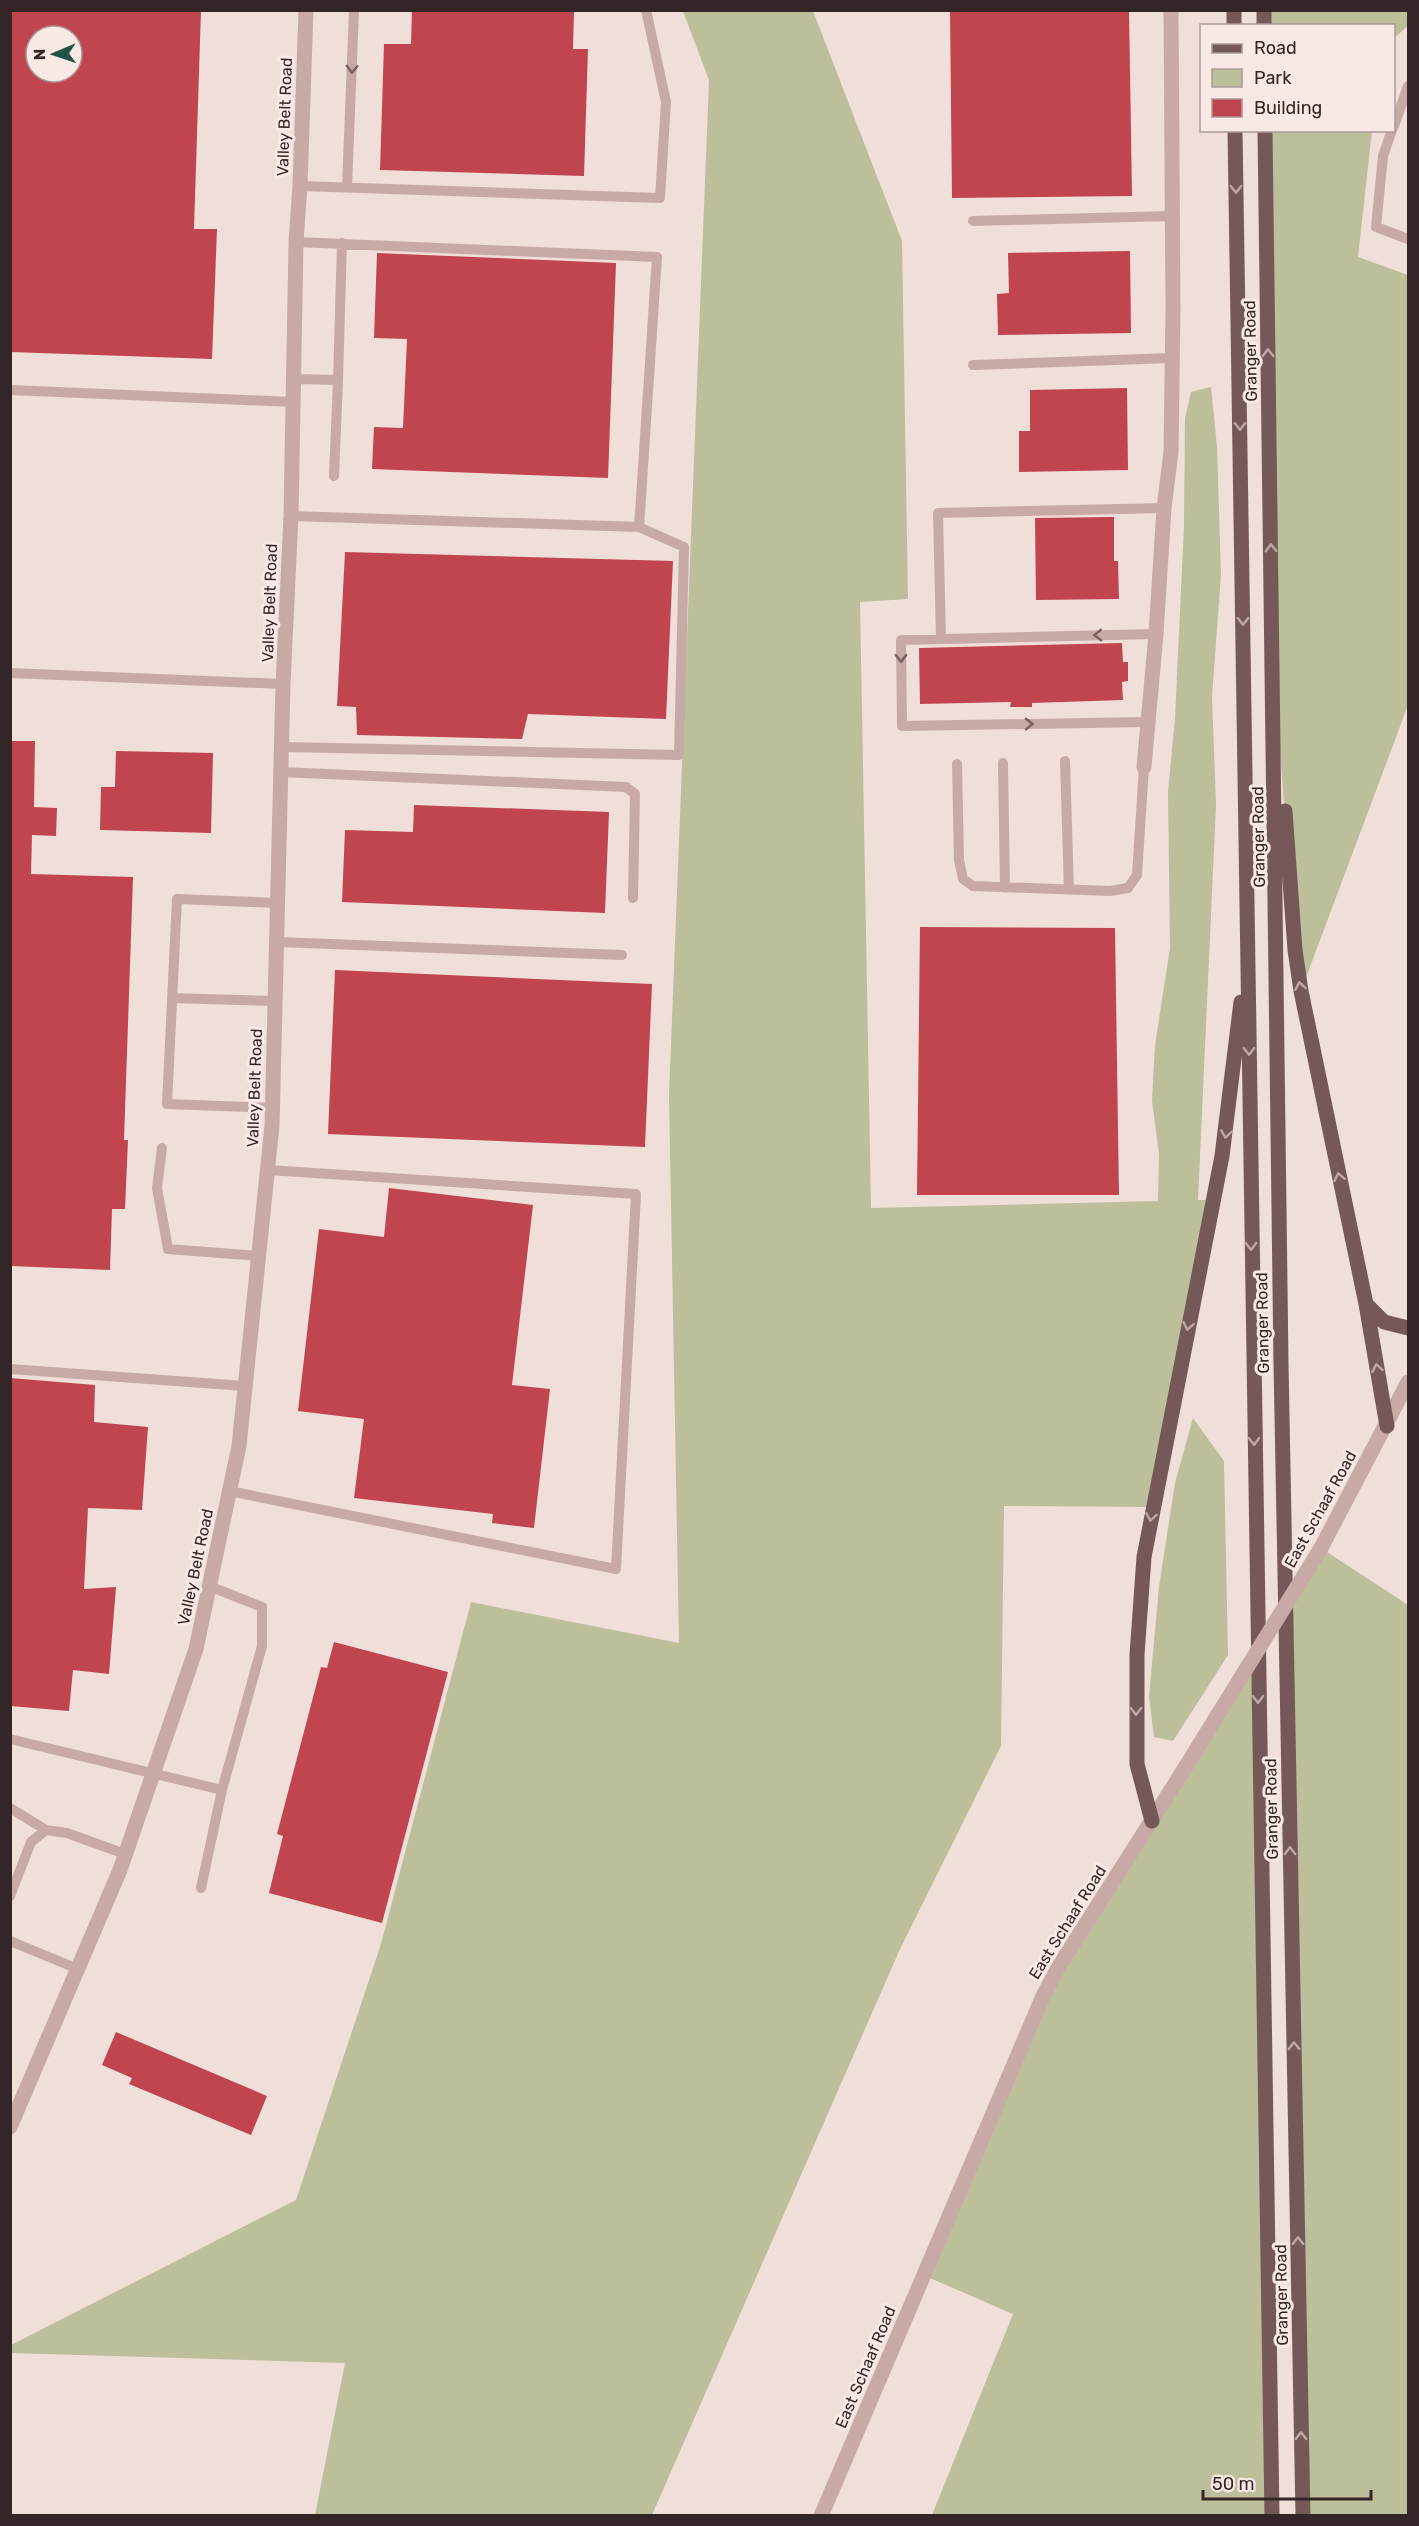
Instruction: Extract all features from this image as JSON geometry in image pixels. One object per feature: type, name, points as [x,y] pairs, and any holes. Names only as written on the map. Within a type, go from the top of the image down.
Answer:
[{"type":"main road","name":"Granger Road","points":[[1235,132],[1272,2516]]},
{"type":"main road","name":"Granger Road","points":[[1265,132],[1274,670],[1281,1375],[1303,2516]]},
{"type":"main road","points":[[1274,670],[1295,950],[1301,991],[1366,1304],[1387,1426]]},
{"type":"main road","points":[[1152,1821],[1137,1764],[1137,1655],[1144,1557],[1222,1156],[1248,930]]},
{"type":"main road","points":[[1366,1304],[1384,1322],[1408,1328]]},
{"type":"street","name":"Valley Belt Road","points":[[10,2127],[16,2099],[78,1969],[125,1854],[196,1649],[239,1446],[273,1108],[283,684],[291,516],[296,242],[306,10]]},
{"type":"street","points":[[1144,767],[1164,508],[1171,452],[1171,10]]},
{"type":"street","name":"East Schaaf Road","points":[[821,2516],[1043,1996],[1059,1966],[1322,1548],[1408,1382]]},
{"type":"lane","points":[[347,187],[354,10]]},
{"type":"lane","points":[[300,186],[660,198],[666,102],[646,10]]},
{"type":"lane","points":[[1395,123],[1408,86]]},
{"type":"lane","points":[[1391,132],[1383,156],[1376,226],[1408,239]]},
{"type":"lane","points":[[973,221],[1172,216]]},
{"type":"lane","points":[[296,242],[657,257],[639,527]]},
{"type":"lane","points":[[333,476],[342,243]]},
{"type":"lane","points":[[973,365],[1172,358]]},
{"type":"lane","points":[[293,379],[338,380]]},
{"type":"lane","points":[[10,390],[293,402]]},
{"type":"lane","points":[[941,639],[938,513],[1164,508]]},
{"type":"lane","points":[[282,747],[679,755],[684,547],[639,527],[291,516]]},
{"type":"lane","points":[[1146,722],[902,726],[901,640],[1156,634]]},
{"type":"lane","points":[[10,673],[283,684]]},
{"type":"lane","points":[[1065,761],[1069,890]]},
{"type":"lane","points":[[1003,763],[1005,888]]},
{"type":"lane","points":[[957,764],[959,860],[963,879],[973,886],[1110,891],[1128,888],[1137,875],[1144,767]]},
{"type":"lane","points":[[281,772],[626,787],[635,794],[633,898]]},
{"type":"lane","points":[[273,1108],[167,1104],[177,899],[278,903]]},
{"type":"lane","points":[[277,942],[622,955]]},
{"type":"lane","points":[[172,998],[275,1001]]},
{"type":"lane","points":[[162,1148],[158,1188],[168,1249],[259,1256]]},
{"type":"lane","points":[[229,1491],[616,1569],[636,1194],[268,1170]]},
{"type":"lane","points":[[10,1369],[245,1386]]},
{"type":"lane","points":[[201,1888],[222,1790],[262,1646],[262,1607],[209,1586]]},
{"type":"lane","points":[[10,1739],[222,1790]]},
{"type":"lane","points":[[10,1808],[46,1830],[67,1833],[125,1854]]},
{"type":"lane","points":[[10,1896],[31,1842],[46,1830]]},
{"type":"lane","points":[[10,1941],[78,1969]]},
{"type":"green space","points":[[683,11],[813,11],[902,241],[908,599],[860,602],[871,1208],[1158,1201],[1159,1154],[1152,1101],[1155,1045],[1170,948],[1168,792],[1175,718],[1184,526],[1185,418],[1191,392],[1211,387],[1217,447],[1221,575],[1212,697],[1216,805],[1198,1200],[1214,1200],[1152,1507],[1004,1506],[1001,1746],[900,1949],[652,2515],[315,2515],[345,2363],[11,2353],[11,2345],[296,2200],[381,1944],[471,1602],[679,1643],[669,1095],[709,80]]},
{"type":"green space","points":[[1264,11],[1408,11],[1408,26],[1395,37],[1395,24],[1264,24]]},
{"type":"green space","points":[[1265,132],[1372,132],[1358,257],[1408,275],[1408,705],[1301,991],[1295,950],[1274,670]]},
{"type":"green space","points":[[1193,1418],[1224,1461],[1228,1655],[1173,1741],[1154,1737],[1149,1697],[1159,1587],[1175,1483]]},
{"type":"green space","points":[[1321,1548],[1408,1605],[1408,2515],[1303,2515],[1284,1609]]},
{"type":"green space","points":[[1258,1652],[1272,2515],[932,2515],[1013,2314],[923,2275],[1043,1996]]},
{"type":"building","points":[[10,10],[201,10],[194,229],[217,229],[212,359],[10,352]]},
{"type":"building","points":[[412,10],[574,10],[573,49],[588,49],[584,176],[380,170],[384,44],[411,44]]},
{"type":"building","points":[[950,10],[1129,10],[1132,196],[952,198]]},
{"type":"building","points":[[1130,251],[1131,333],[998,335],[997,294],[1009,293],[1008,253]]},
{"type":"building","points":[[377,253],[616,263],[608,478],[372,469],[374,427],[403,428],[407,339],[374,338]]},
{"type":"building","points":[[1127,388],[1128,470],[1019,472],[1019,431],[1030,431],[1030,390]]},
{"type":"building","points":[[1114,517],[1114,561],[1118,561],[1119,599],[1036,600],[1035,518]]},
{"type":"building","points":[[345,552],[673,561],[666,719],[528,714],[522,739],[357,735],[356,707],[337,706]]},
{"type":"building","points":[[1122,643],[1123,662],[1128,662],[1128,681],[1122,682],[1123,700],[1032,703],[1032,707],[1010,707],[1011,702],[920,704],[919,648]]},
{"type":"building","points":[[10,741],[35,741],[34,807],[57,808],[56,836],[32,835],[31,874],[133,877],[124,1140],[128,1140],[125,1209],[112,1209],[110,1270],[10,1266]]},
{"type":"building","points":[[116,751],[213,753],[211,833],[100,830],[101,787],[115,787]]},
{"type":"building","points":[[414,805],[609,812],[605,913],[342,902],[345,830],[413,832]]},
{"type":"building","points":[[920,927],[1115,928],[1119,1195],[917,1195]]},
{"type":"building","points":[[335,970],[652,984],[645,1147],[328,1134]]},
{"type":"building","points":[[389,1188],[533,1205],[512,1385],[550,1389],[534,1528],[492,1523],[493,1514],[354,1498],[364,1419],[298,1411],[319,1229],[384,1237]]},
{"type":"building","points":[[10,1378],[95,1385],[94,1422],[148,1427],[142,1510],[88,1508],[84,1589],[116,1587],[109,1674],[73,1670],[69,1711],[10,1706]]},
{"type":"building","points":[[334,1642],[448,1672],[382,1923],[269,1893],[283,1836],[277,1834],[321,1667],[327,1668]]},
{"type":"building","points":[[116,2032],[267,2096],[251,2135],[129,2084],[132,2078],[102,2065]]}]
